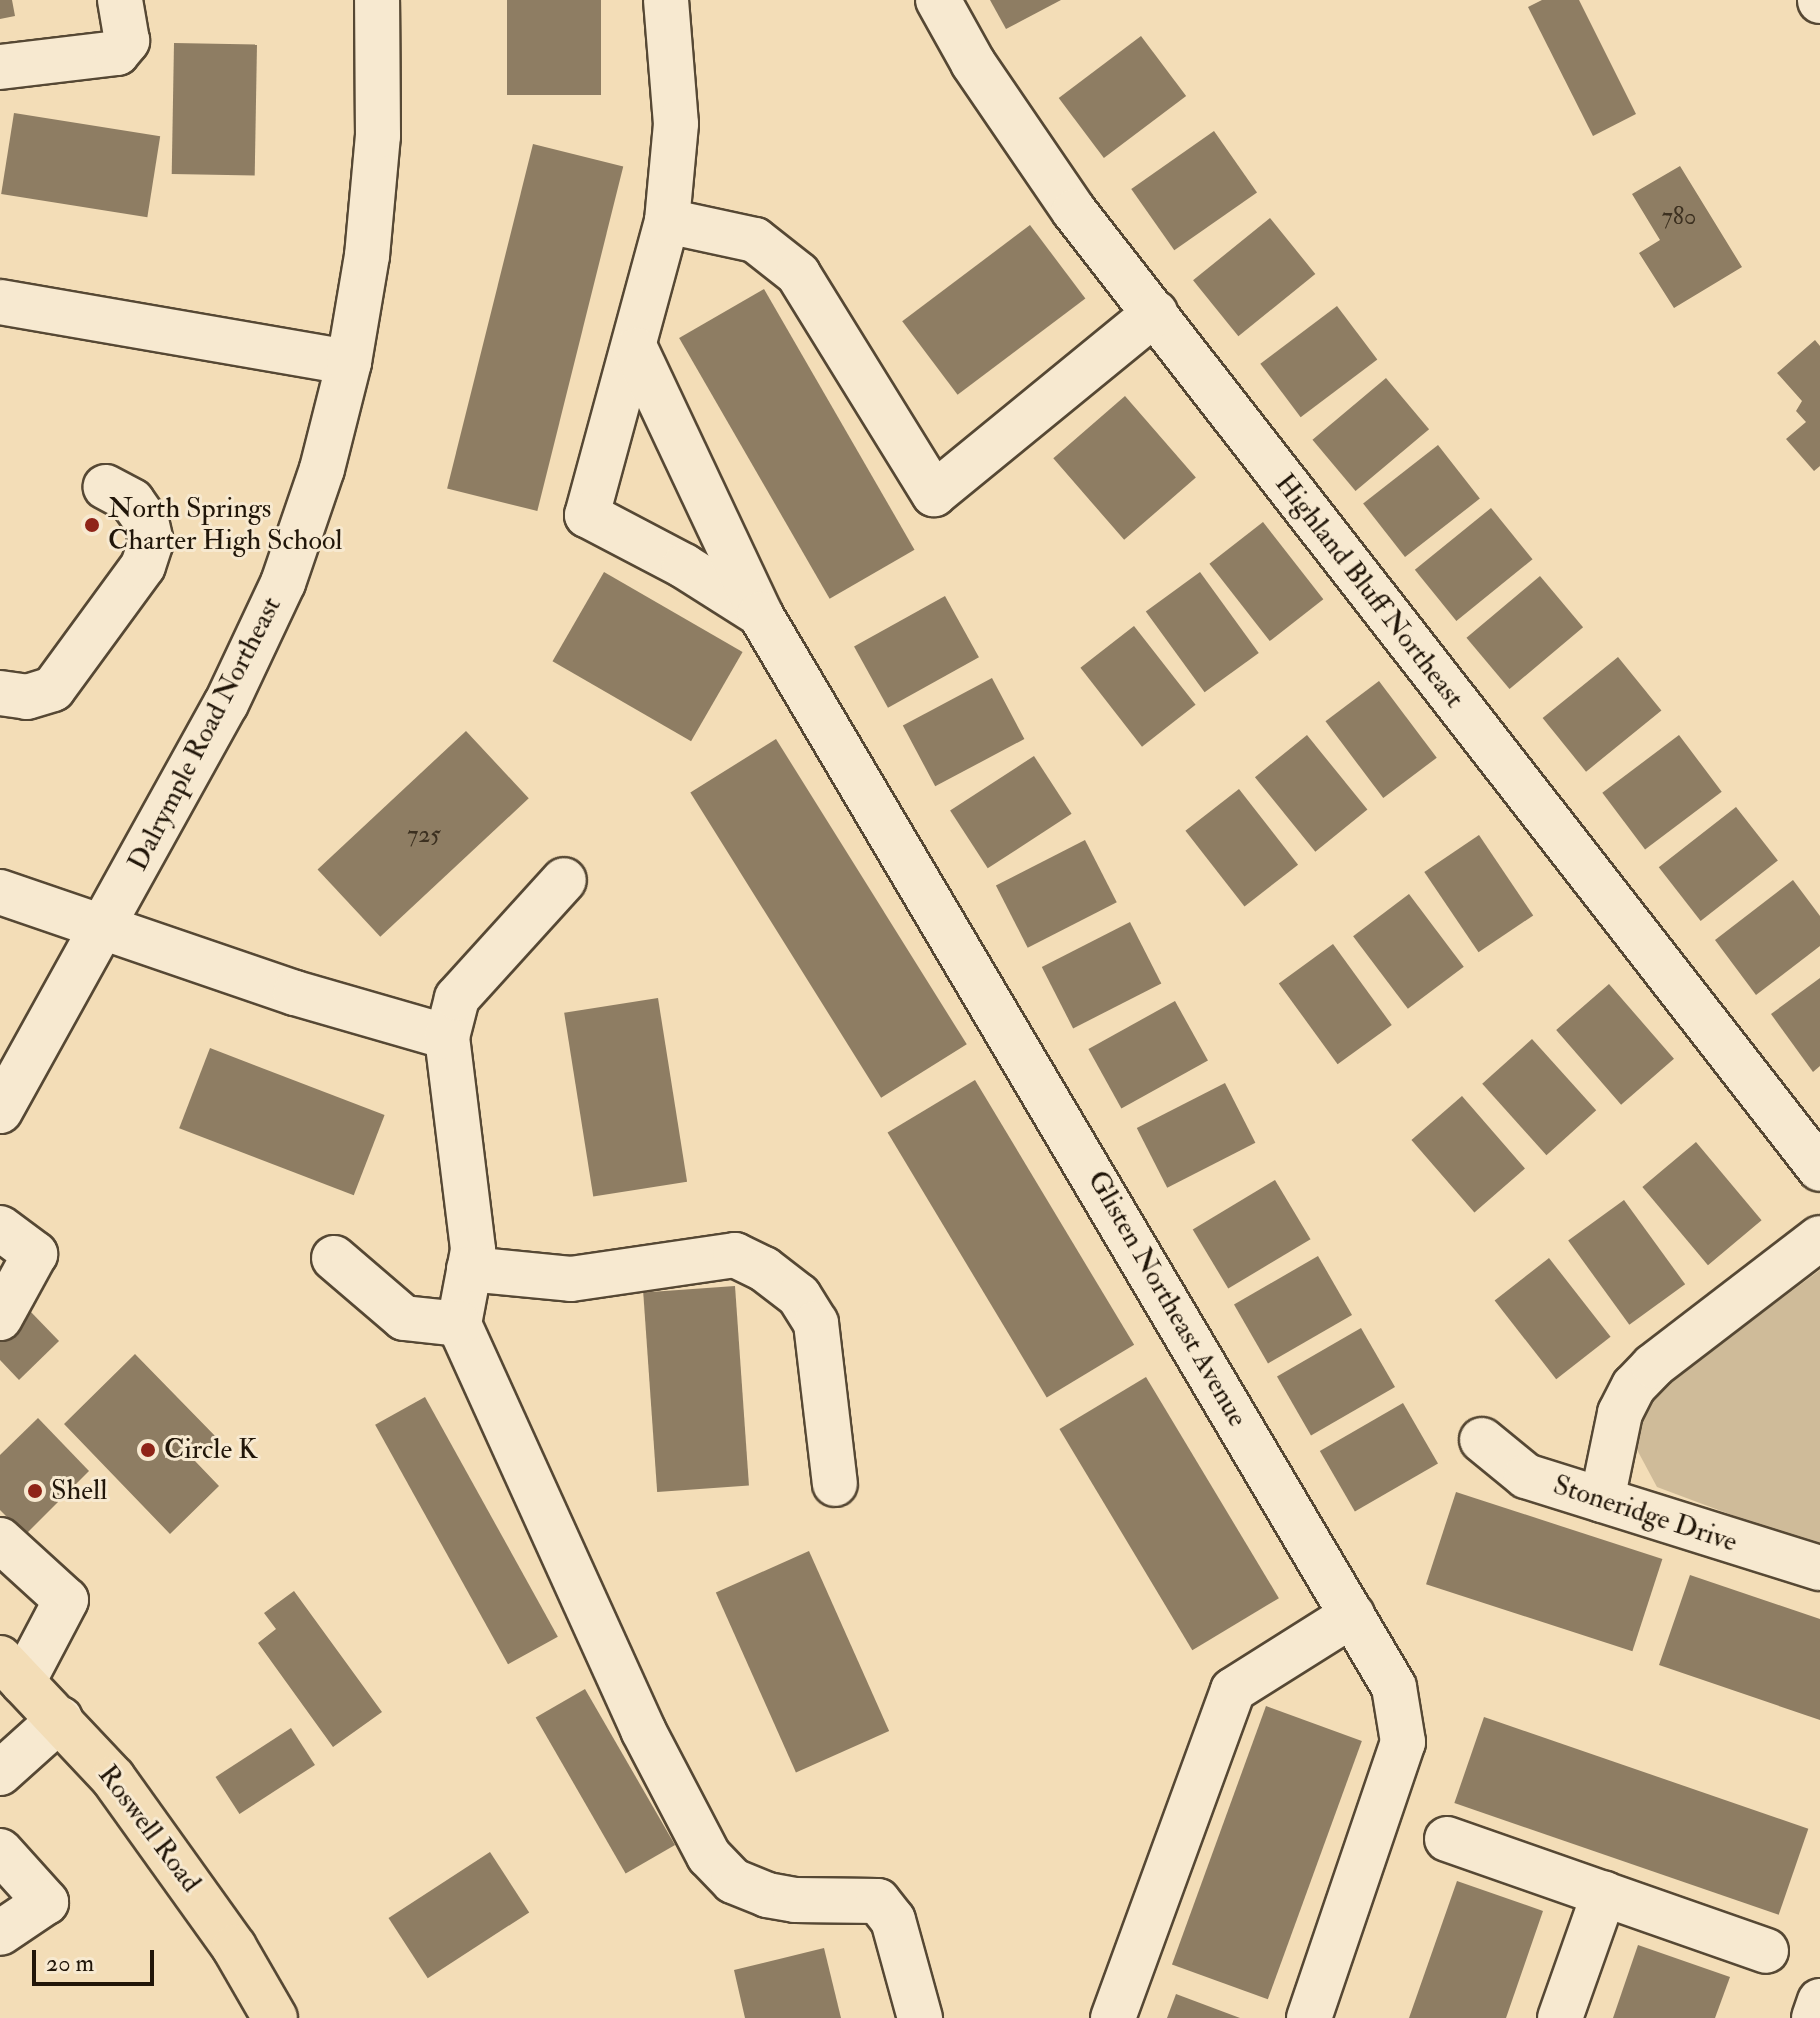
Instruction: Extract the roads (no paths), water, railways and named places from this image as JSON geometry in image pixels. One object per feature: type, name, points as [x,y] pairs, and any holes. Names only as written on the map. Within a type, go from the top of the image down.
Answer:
[{"type":"main road","name":"Roswell Road","points":[[12,1670],[60,1719],[175,1861],[275,2018]]},
{"type":"street","points":[[0,67],[117,53],[127,41],[120,0]]},
{"type":"street","name":"Dalrymple Road Northeast","points":[[0,1111],[16,1050],[104,924],[226,704],[283,583],[322,469],[349,362],[367,256],[378,136],[377,0]]},
{"type":"street","name":"Glisten Northeast Avenue","points":[[666,0],[676,124],[667,221],[636,350],[587,515],[684,566],[760,614]]},
{"type":"street","name":"Highland Bluff Northeast","points":[[938,0],[973,63],[1074,211],[1820,1169]]},
{"type":"street","points":[[667,221],[755,240],[798,274],[934,494],[1155,313]]},
{"type":"street","points":[[0,302],[349,362]]},
{"type":"street","name":"Glisten Northeast Avenue","points":[[636,350],[760,614],[1394,1687],[1403,1742],[1309,2018]]},
{"type":"street","points":[[0,693],[27,697],[53,689],[90,607],[143,566],[151,542],[146,521],[132,501],[106,487]]},
{"type":"street","points":[[564,880],[457,998],[447,1037],[473,1250],[459,1324],[643,1730],[709,1856],[733,1881],[767,1895],[878,1901],[893,1920],[920,2018]]},
{"type":"street","points":[[0,892],[104,924],[295,993],[447,1037]]},
{"type":"street","points":[[0,1228],[35,1254],[0,1318]]},
{"type":"street","points":[[1602,1500],[1620,1413],[1634,1386],[1653,1366],[1820,1238]]},
{"type":"street","points":[[469,1269],[571,1279],[735,1255],[764,1269],[799,1296],[816,1323],[835,1484]]},
{"type":"street","points":[[334,1258],[404,1318],[459,1324]]},
{"type":"street","name":"Stoneridge Drive","points":[[1482,1440],[1526,1476],[1820,1568]]},
{"type":"street","points":[[0,1540],[66,1600],[12,1670]]},
{"type":"street","points":[[1113,2018],[1233,1690],[1352,1615]]},
{"type":"street","points":[[0,1773],[60,1719]]},
{"type":"street","points":[[1447,1839],[1766,1951]]},
{"type":"street","points":[[0,1851],[46,1902],[0,1933]]},
{"type":"street","points":[[1560,2018],[1604,1894]]},
{"type":"street","points":[[1814,2018],[1820,2001]]},
{"type":"place","name":"North Springs Charter High School","points":[[92,525]]},
{"type":"place","name":"Circle K","points":[[148,1450]]},
{"type":"place","name":"Shell","points":[[35,1491]]}]
